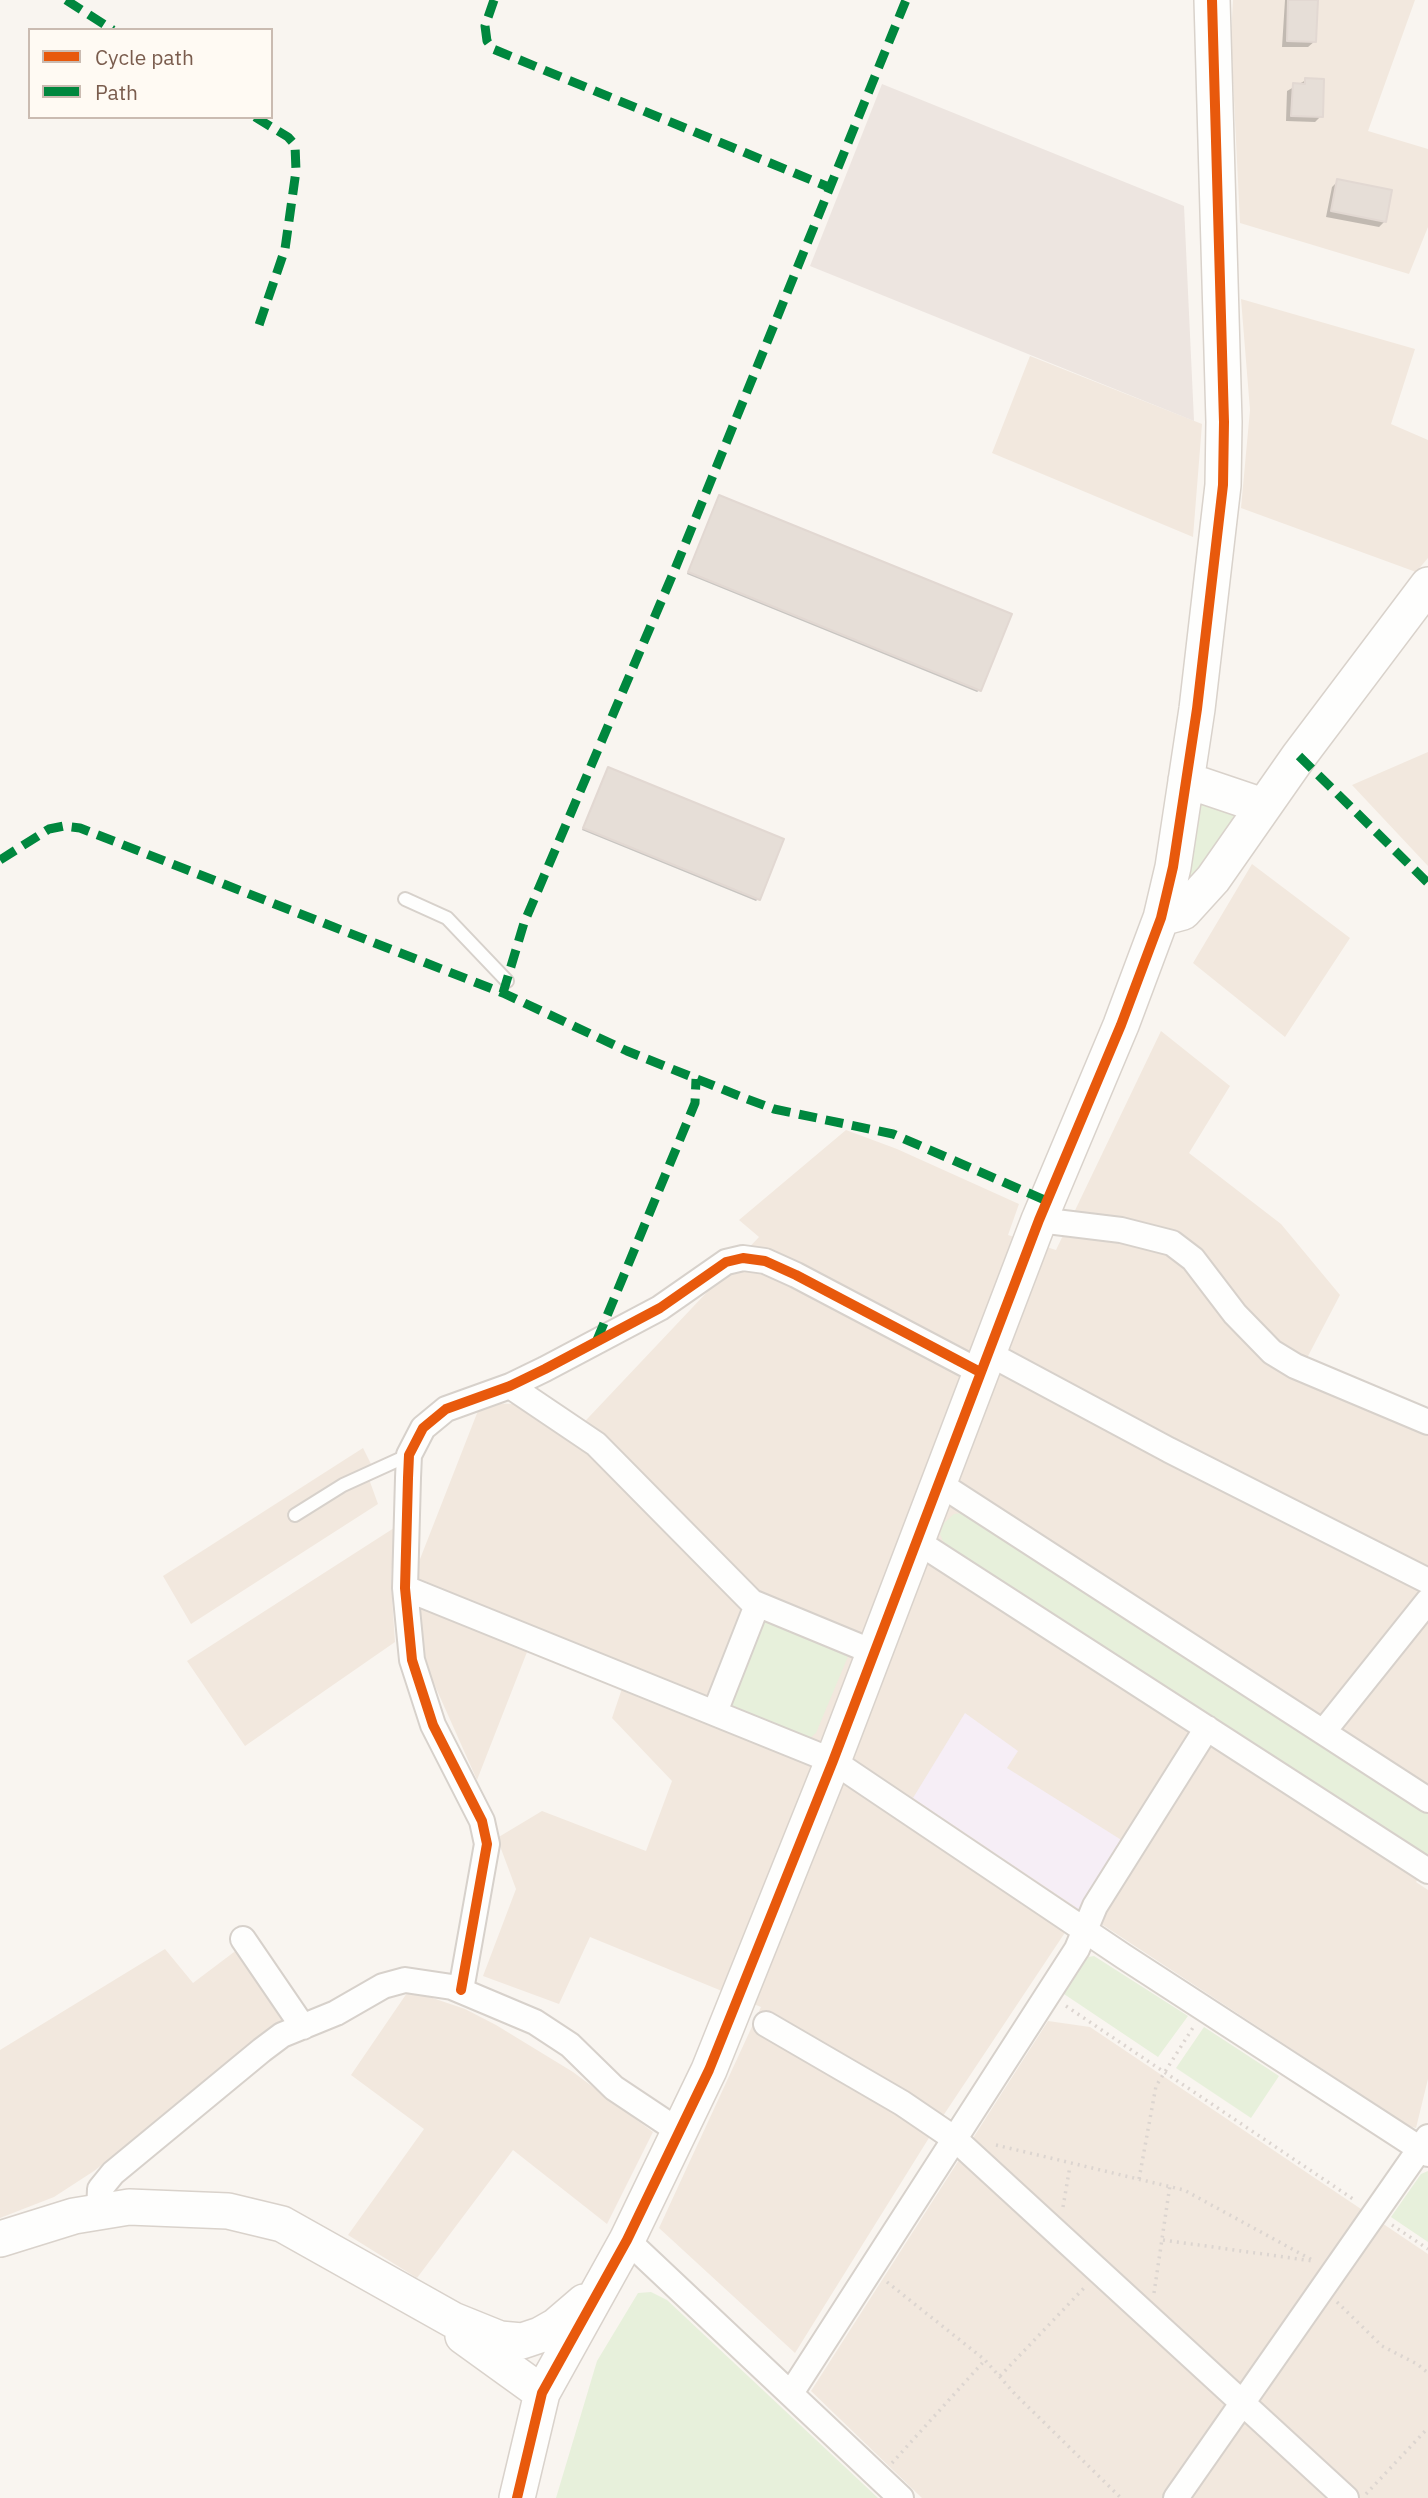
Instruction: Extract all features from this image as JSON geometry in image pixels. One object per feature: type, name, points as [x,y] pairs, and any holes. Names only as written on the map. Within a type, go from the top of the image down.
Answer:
[{"type":"street","points":[[517,2498],[542,2393],[628,2240],[734,2010],[832,1761],[936,1482],[1039,1220],[1121,1025],[1161,918],[1173,867],[1186,780],[1223,485],[1224,422],[1212,0]]},
{"type":"street","points":[[1161,918],[1183,912],[1194,904],[1263,806],[1428,585]]},
{"type":"street","points":[[1186,780],[1263,806]]},
{"type":"street","points":[[1039,1220],[1131,1231],[1172,1243],[1193,1259],[1235,1314],[1272,1352],[1294,1366],[1428,1422]]},
{"type":"street","points":[[461,1990],[487,1844],[482,1821],[447,1757],[423,1697],[412,1660],[405,1588],[409,1455],[423,1428],[446,1409],[510,1386],[654,1311],[716,1268],[743,1258],[765,1261],[1169,1450],[1428,1581]]},
{"type":"street","points":[[510,1386],[596,1444],[757,1605],[873,1652]]},
{"type":"street","points":[[936,1482],[1428,1800]]},
{"type":"street","points":[[915,1540],[1428,1871]]},
{"type":"street","points":[[405,1588],[832,1761],[1206,2010],[1426,2147],[1176,2498]]},
{"type":"street","points":[[1324,1731],[1428,1601]]},
{"type":"street","points":[[715,1712],[757,1605]]},
{"type":"street","points":[[791,2393],[1047,1993],[1086,1930],[1105,1891],[1207,1728]]},
{"type":"street","points":[[243,1939],[303,2026]]},
{"type":"street","points":[[99,2212],[100,2189],[113,2173],[262,2050],[282,2035],[336,2014],[394,1982],[425,1981],[461,1990],[550,2030],[614,2088],[680,2132]]},
{"type":"street","points":[[766,2024],[844,2068],[954,2139],[1346,2498]]},
{"type":"street","points":[[0,2239],[74,2216],[129,2207],[228,2211],[282,2224],[481,2334],[522,2341],[540,2335],[578,2310],[608,2272]]},
{"type":"street","points":[[628,2240],[901,2498]]},
{"type":"street","points":[[393,2284],[542,2393]]},
{"type":"lane","points":[[405,899],[447,918],[507,981]]},
{"type":"lane","points":[[295,1514],[343,1485],[409,1455]]},
{"type":"path","points":[[1047,1993],[1428,2249]]},
{"type":"path","points":[[1139,2179],[1153,2096],[1163,2071],[1206,2010]]},
{"type":"path","points":[[954,2139],[996,2145],[1070,2165],[1170,2185],[1197,2196],[1316,2262],[1163,2240]]},
{"type":"path","points":[[1058,2233],[1070,2165]]},
{"type":"path","points":[[1150,2317],[1170,2185]]},
{"type":"path","points":[[871,2269],[985,2360],[1121,2498]]},
{"type":"path","points":[[1000,2377],[1100,2271]]},
{"type":"path","points":[[1323,2288],[1382,2346],[1418,2364],[1428,2373]]},
{"type":"path","points":[[879,2477],[985,2360]]},
{"type":"path","points":[[1363,2498],[1428,2428]]},
{"type":"shaded area","points":[[1233,0],[1415,0],[1368,131],[1428,149],[1428,227],[1409,274],[1240,223],[1231,37]]},
{"type":"shaded area","points":[[882,84],[1184,206],[1194,421],[810,266]]},
{"type":"shaded area","points":[[1241,299],[1415,349],[1391,424],[1428,440],[1428,558],[1416,572],[1241,508],[1250,410]]},
{"type":"shaded area","points":[[1030,356],[1202,424],[1193,537],[992,453]]},
{"type":"shaded area","points":[[1428,752],[1428,866],[1352,785]]},
{"type":"shaded area","points":[[1252,864],[1350,938],[1285,1037],[1193,963]]},
{"type":"shaded area","points":[[1161,1031],[1230,1086],[1189,1153],[1281,1224],[1340,1295],[1296,1379],[1428,1433],[1428,1866],[1416,1882],[1428,1890],[1428,2079],[1416,2128],[1409,2126],[1080,1910],[937,2125],[795,2353],[659,2228],[761,2007],[590,1937],[559,2004],[483,1976],[516,1889],[497,1838],[542,1811],[646,1851],[672,1781],[612,1718],[629,1668],[536,1629],[477,1780],[423,1659],[413,1577],[481,1403],[516,1404],[572,1435],[759,1237],[739,1220],[846,1130],[897,1149],[1019,1204],[1008,1235],[1056,1250]]},
{"type":"shaded area","points":[[363,1448],[371,1464],[365,1468],[378,1504],[191,1624],[163,1576]]},
{"type":"shaded area","points":[[394,1528],[391,1582],[395,1642],[245,1746],[187,1661]]},
{"type":"shaded area","points":[[965,1713],[1018,1751],[1007,1768],[1123,1841],[1080,1910],[913,1798]]},
{"type":"shaded area","points":[[242,1946],[284,2021],[94,2171],[54,2197],[0,2218],[0,2050],[165,1949],[193,1983]]},
{"type":"shaded area","points":[[409,1990],[465,2009],[496,2025],[573,2072],[653,2132],[607,2224],[513,2150],[417,2278],[348,2235],[424,2129],[351,2075]]},
{"type":"shaded area","points":[[1048,2021],[1090,2027],[1428,2254],[1428,2498],[922,2498],[811,2391]]},
{"type":"green space","points":[[1197,797],[1240,813],[1193,878],[1187,879]]},
{"type":"green space","points":[[963,1513],[1428,1812],[1428,1864],[946,1548],[940,1534],[944,1523],[954,1514]]},
{"type":"green space","points":[[764,1619],[849,1654],[816,1733],[810,1738],[731,1705]]},
{"type":"green space","points":[[1094,1956],[1188,2016],[1158,2057],[1064,1994],[1088,1957]]},
{"type":"green space","points":[[1204,2027],[1279,2076],[1251,2118],[1176,2068]]},
{"type":"green space","points":[[1428,2171],[1428,2242],[1391,2217],[1421,2174]]},
{"type":"green space","points":[[651,2292],[667,2300],[878,2498],[556,2498],[597,2361],[638,2293]]},
{"type":"building","points":[[1288,0],[1318,0],[1316,42],[1287,41]]},
{"type":"building","points":[[1305,78],[1324,79],[1323,117],[1291,116],[1293,83],[1305,84]]},
{"type":"building","points":[[1337,179],[1392,190],[1386,222],[1331,211]]},
{"type":"building","points":[[719,495],[1012,614],[981,691],[688,572]]},
{"type":"building","points":[[608,767],[784,839],[760,900],[583,828]]},
{"type":"marked path","points":[[66,0],[110,28]]},
{"type":"marked path","points":[[494,0],[485,26],[487,41],[493,49],[831,188]]},
{"type":"marked path","points":[[503,993],[524,923],[675,569],[906,0]]},
{"type":"marked path","points":[[258,119],[288,137],[295,145],[296,171],[285,249],[259,325]]},
{"type":"marked path","points":[[1299,756],[1428,883]]},
{"type":"marked path","points":[[0,860],[49,829],[64,826],[80,828],[503,993],[627,1051],[747,1099],[774,1109],[893,1134],[1047,1201]]},
{"type":"marked path","points":[[597,1340],[695,1103],[696,1079]]},
{"type":"cycle path","points":[[517,2498],[542,2393],[627,2240],[709,2070],[833,1761],[1039,1220],[1121,1025],[1161,918],[1173,867],[1197,709],[1223,485],[1224,422],[1212,0]]},
{"type":"cycle path","points":[[461,1990],[487,1844],[482,1821],[433,1725],[412,1660],[405,1588],[409,1455],[423,1428],[446,1409],[510,1386],[545,1369],[660,1308],[726,1262],[743,1258],[765,1261],[796,1275],[980,1372]]}]
